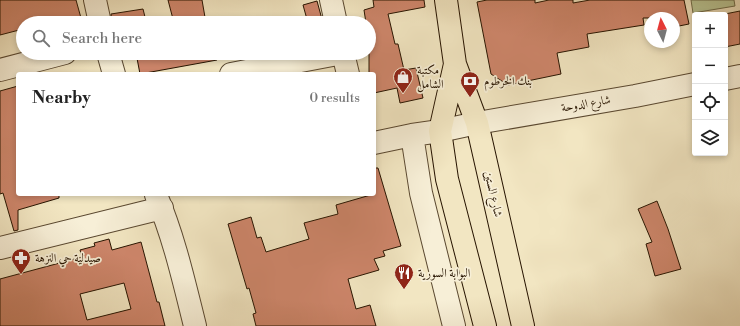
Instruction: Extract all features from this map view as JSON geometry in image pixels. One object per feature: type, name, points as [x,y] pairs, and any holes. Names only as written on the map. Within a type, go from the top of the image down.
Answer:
[{"type":"main road","name":"شارع الستين","points":[[447,0],[455,64],[477,123],[523,326]]},
{"type":"main road","name":"شارع الستين","points":[[455,64],[440,131],[447,179],[485,326]]},
{"type":"street","points":[[94,0],[98,16]]},
{"type":"street","points":[[331,0],[334,16]]},
{"type":"street","points":[[0,70],[38,60]]},
{"type":"street","points":[[110,60],[113,72]]},
{"type":"street","points":[[242,72],[306,60]]},
{"type":"street","points":[[345,60],[348,72]]},
{"type":"street","points":[[728,78],[740,76]]},
{"type":"street","name":"شارع الدوحة","points":[[376,143],[692,85]]},
{"type":"street","points":[[412,135],[421,193],[454,326]]},
{"type":"street","points":[[0,248],[158,201],[176,255],[195,326]]},
{"type":"green space","points":[[691,0],[734,0],[735,6],[693,12]]},
{"type":"building","points":[[0,0],[76,0],[80,16],[16,16],[16,31],[0,35]]},
{"type":"building","points":[[168,0],[202,0],[205,16],[172,16]]},
{"type":"building","points":[[373,0],[424,0],[425,7],[388,14],[395,44],[398,44],[404,70],[416,68],[423,98],[400,103],[397,88],[376,93],[376,72],[369,72],[369,60],[376,60],[376,16],[365,16],[364,10],[374,7]]},
{"type":"building","points":[[487,0],[535,0],[535,3],[549,0],[573,0],[573,3],[590,0],[684,0],[689,24],[680,26],[680,12],[644,12],[644,25],[587,34],[589,47],[557,53],[561,74],[508,85],[491,74],[477,2]]},
{"type":"building","points":[[317,1],[321,16],[306,16],[303,5]]},
{"type":"building","points":[[143,9],[145,16],[111,16],[111,14]]},
{"type":"building","points":[[740,11],[740,44],[728,46],[728,13]]},
{"type":"building","points":[[137,60],[217,60],[151,72],[140,72]]},
{"type":"building","points":[[16,87],[16,196],[59,196],[59,198],[18,210],[18,230],[14,231],[3,193],[0,194],[0,91]]},
{"type":"building","points":[[376,168],[378,168],[401,246],[383,251],[385,256],[374,259],[379,270],[348,279],[356,309],[370,305],[376,326],[256,326],[253,314],[256,313],[249,288],[247,289],[228,224],[251,217],[257,238],[261,237],[266,252],[309,239],[304,223],[338,214],[336,205],[367,196],[376,196]]},
{"type":"building","points":[[657,201],[681,269],[655,276],[646,244],[652,242],[638,209]]},
{"type":"building","points":[[109,239],[112,250],[141,242],[165,326],[0,326],[0,279],[82,257],[80,250],[95,246],[94,243]],"holes":[[[124,283],[131,309],[87,320],[80,294]]]},
{"type":"place","name":"مكتبة الشامل","points":[[403,94]]},
{"type":"place","name":"بنك الخرطوم","points":[[470,98]]},
{"type":"place","name":"صيدلية حي النزهة","points":[[21,275]]},
{"type":"place","name":"البوابة السورية","points":[[404,290]]}]
